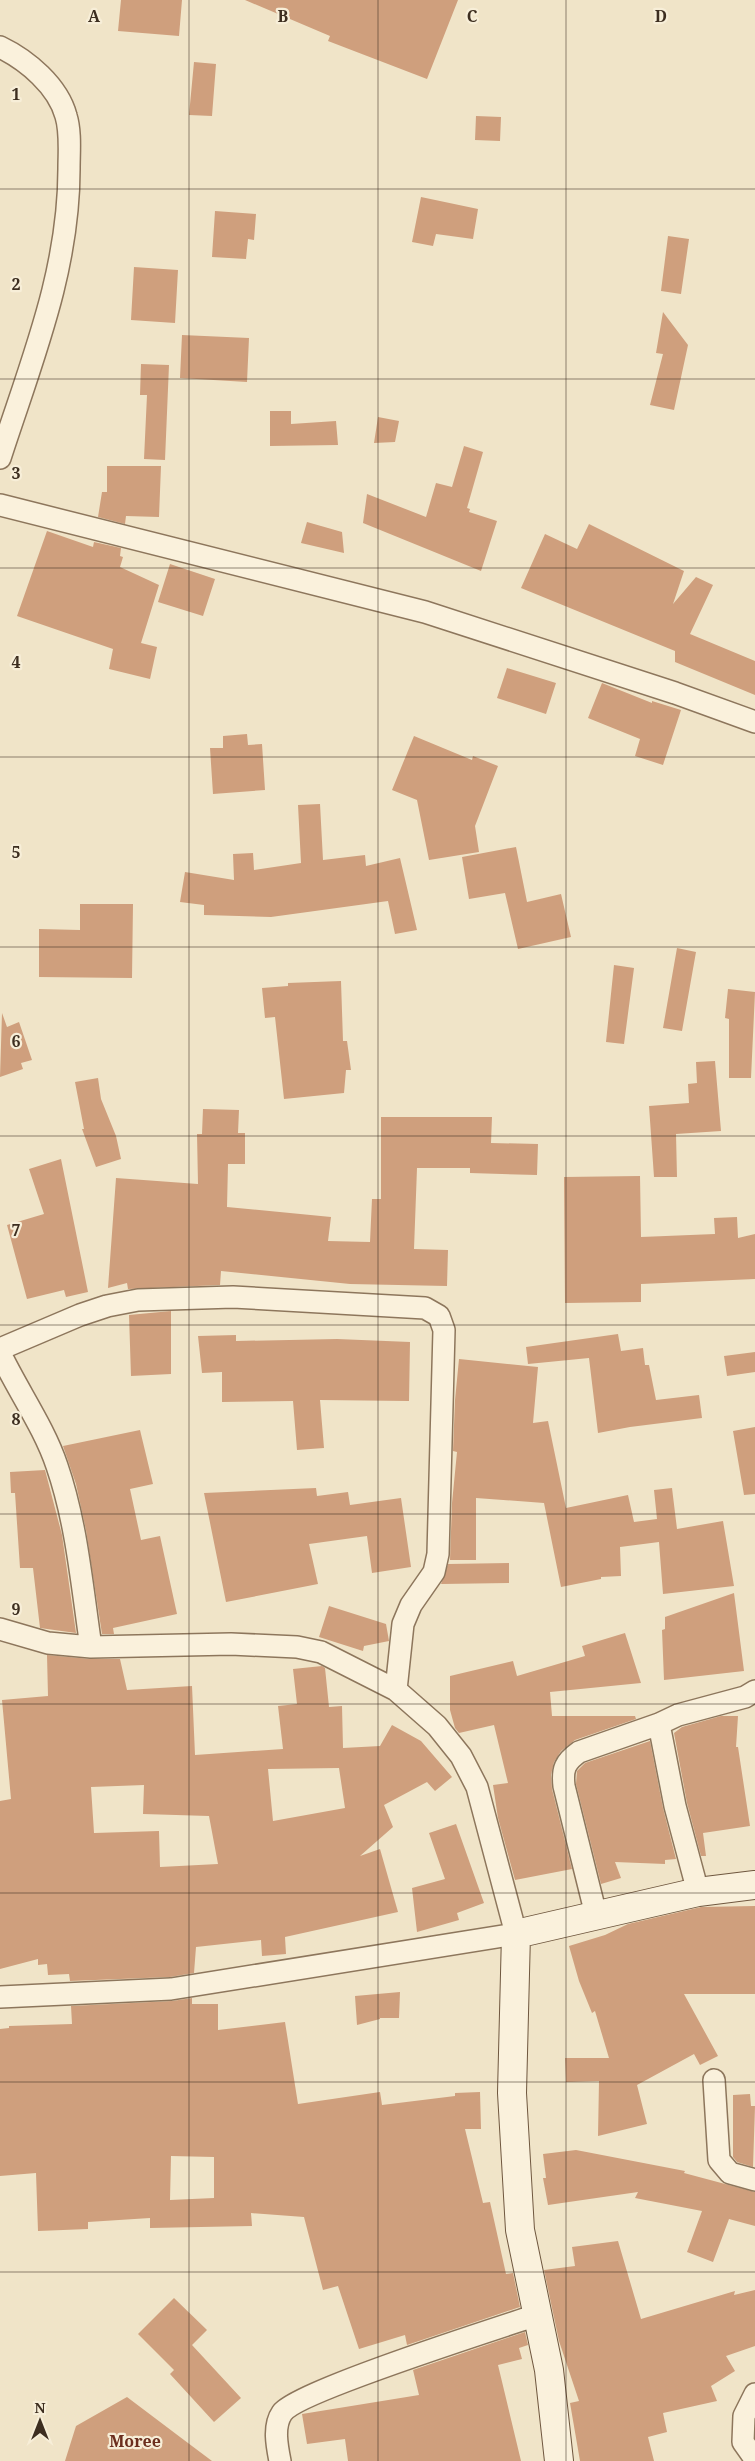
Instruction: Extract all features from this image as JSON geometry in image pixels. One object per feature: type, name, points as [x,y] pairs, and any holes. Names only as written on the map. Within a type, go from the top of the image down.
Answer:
[{"type":"street","points":[[0,47],[18,55],[38,73],[55,94],[66,116],[69,146],[69,208],[55,288],[0,458]]},
{"type":"street","points":[[0,505],[425,612],[675,693],[755,722]]},
{"type":"street","points":[[0,1349],[89,1312],[107,1306],[138,1300],[233,1296],[425,1308],[439,1316],[444,1330],[438,1554],[434,1572],[411,1606],[402,1624],[396,1690]]},
{"type":"street","points":[[0,1354],[42,1431],[57,1466],[68,1505],[91,1647]]},
{"type":"street","points":[[0,1629],[48,1643],[91,1647],[231,1644],[297,1647],[321,1652],[396,1690],[437,1726],[462,1756],[477,1787],[516,1934],[512,2093],[516,2169],[523,2246],[549,2370],[559,2461]]},
{"type":"street","points":[[596,1915],[562,1772],[568,1760],[578,1752],[659,1724],[678,1715],[745,1697],[755,1691]]},
{"type":"street","points":[[659,1724],[675,1806],[698,1892]]},
{"type":"street","points":[[0,1998],[171,1990],[516,1934],[698,1892],[755,1885]]},
{"type":"street","points":[[714,2080],[719,2160],[730,2173],[755,2180]]},
{"type":"street","points":[[280,2461],[277,2446],[277,2428],[282,2412],[300,2400],[419,2355],[537,2315]]},
{"type":"street","points":[[755,2394],[744,2416],[743,2442],[755,2458]]},
{"type":"building","points":[[121,0],[182,0],[179,36],[118,31]]},
{"type":"building","points":[[245,0],[458,0],[427,79],[328,41],[330,36]]},
{"type":"building","points":[[194,62],[216,64],[212,116],[189,115]]},
{"type":"building","points":[[476,116],[501,117],[500,141],[475,140]]},
{"type":"building","points":[[421,197],[478,209],[473,239],[436,234],[433,246],[412,242]]},
{"type":"building","points":[[215,211],[256,214],[254,240],[248,239],[246,259],[212,257]]},
{"type":"building","points":[[668,236],[689,239],[681,294],[661,291]]},
{"type":"building","points":[[134,267],[178,270],[175,323],[131,320]]},
{"type":"building","points":[[663,312],[688,345],[674,410],[650,405],[663,354],[656,353]]},
{"type":"building","points":[[182,335],[249,338],[247,382],[180,378]]},
{"type":"building","points":[[141,364],[169,365],[165,460],[144,459],[147,395],[140,395]]},
{"type":"building","points":[[270,411],[291,411],[291,424],[336,421],[338,445],[270,446]]},
{"type":"building","points":[[378,417],[399,421],[395,442],[374,443]]},
{"type":"building","points":[[464,446],[483,452],[467,508],[470,509],[469,512],[497,521],[481,571],[363,523],[367,494],[426,517],[436,483],[452,487]]},
{"type":"building","points":[[107,466],[161,466],[159,517],[126,516],[125,524],[98,517],[102,492],[107,492]]},
{"type":"building","points":[[307,522],[342,532],[344,553],[301,543]]},
{"type":"building","points":[[589,524],[684,571],[673,604],[696,577],[713,585],[690,634],[755,661],[755,695],[675,662],[675,651],[521,588],[545,534],[577,549]]},
{"type":"building","points":[[47,531],[93,547],[94,542],[121,548],[120,556],[123,557],[120,567],[159,585],[141,643],[157,647],[150,679],[109,669],[113,649],[17,616]]},
{"type":"building","points":[[170,564],[215,579],[203,616],[158,602]]},
{"type":"building","points":[[507,668],[556,683],[546,714],[497,698]]},
{"type":"building","points":[[602,683],[652,703],[652,701],[681,710],[663,765],[635,756],[640,739],[588,718]]},
{"type":"building","points":[[247,734],[248,745],[262,744],[265,790],[213,794],[210,748],[223,748],[223,736]]},
{"type":"building","points":[[414,736],[472,760],[473,756],[498,766],[475,826],[479,852],[429,860],[417,800],[392,790]]},
{"type":"building","points":[[320,804],[323,860],[365,855],[366,866],[400,858],[417,930],[395,934],[388,901],[271,917],[204,915],[204,905],[180,902],[185,872],[234,880],[233,854],[253,853],[254,870],[301,863],[298,805]]},
{"type":"building","points":[[516,847],[527,902],[561,894],[571,937],[518,949],[505,893],[469,899],[462,857]]},
{"type":"building","points":[[80,904],[133,904],[132,978],[39,977],[39,929],[80,930]]},
{"type":"building","points":[[677,948],[696,952],[682,1031],[663,1028]]},
{"type":"building","points":[[614,965],[634,968],[624,1044],[606,1042]]},
{"type":"building","points":[[341,981],[343,1041],[347,1041],[351,1070],[346,1070],[344,1093],[284,1099],[275,1017],[265,1018],[262,988],[288,986],[288,983]]},
{"type":"building","points":[[728,989],[755,992],[751,1078],[729,1078],[729,1019],[725,1018]]},
{"type":"building","points":[[2,1013],[7,1027],[19,1022],[32,1060],[21,1063],[23,1069],[0,1077]]},
{"type":"building","points":[[715,1061],[721,1131],[676,1134],[677,1177],[654,1177],[649,1106],[689,1103],[688,1084],[697,1083],[696,1062]]},
{"type":"building","points":[[98,1078],[101,1099],[116,1136],[121,1159],[96,1167],[82,1129],[84,1129],[75,1082]]},
{"type":"building","points":[[203,1109],[239,1110],[238,1133],[245,1133],[245,1164],[228,1164],[227,1207],[331,1217],[328,1241],[370,1242],[372,1199],[381,1199],[381,1117],[492,1117],[491,1143],[538,1144],[537,1175],[470,1173],[470,1168],[417,1168],[414,1249],[448,1250],[447,1286],[350,1284],[221,1271],[220,1285],[128,1289],[127,1283],[108,1288],[116,1178],[198,1184],[197,1134],[202,1134]]},
{"type":"building","points":[[61,1159],[88,1292],[66,1297],[64,1290],[27,1299],[7,1225],[44,1214],[29,1169]]},
{"type":"building","points":[[640,1176],[641,1237],[715,1234],[714,1218],[737,1217],[738,1238],[755,1234],[755,1279],[641,1284],[641,1302],[565,1303],[564,1177]]},
{"type":"building","points":[[171,1311],[171,1374],[131,1376],[129,1315]]},
{"type":"building","points":[[618,1334],[621,1351],[643,1348],[645,1365],[649,1365],[656,1400],[699,1395],[702,1418],[598,1433],[589,1358],[528,1364],[526,1347]]},
{"type":"building","points":[[236,1335],[236,1341],[337,1339],[410,1342],[409,1401],[320,1400],[324,1448],[297,1450],[293,1401],[222,1402],[222,1372],[202,1373],[198,1336]]},
{"type":"building","points":[[755,1352],[755,1372],[727,1376],[724,1356]]},
{"type":"building","points":[[459,1359],[538,1367],[533,1423],[548,1421],[566,1508],[628,1495],[634,1522],[657,1519],[654,1490],[672,1488],[677,1529],[723,1521],[734,1586],[663,1594],[659,1542],[620,1547],[621,1576],[601,1577],[601,1579],[561,1587],[544,1503],[476,1498],[476,1560],[450,1560],[452,1503],[457,1452],[453,1451],[455,1400]]},
{"type":"building","points":[[755,1427],[755,1494],[744,1495],[733,1431]]},
{"type":"building","points":[[140,1430],[153,1484],[130,1489],[141,1540],[160,1536],[177,1614],[113,1628],[114,1634],[102,1634],[86,1530],[76,1484],[63,1446]]},
{"type":"building","points":[[45,1470],[62,1535],[76,1633],[40,1628],[33,1568],[20,1568],[15,1493],[11,1493],[10,1472]]},
{"type":"building","points":[[316,1488],[317,1496],[348,1492],[350,1505],[401,1498],[411,1567],[372,1573],[367,1536],[309,1544],[318,1584],[226,1602],[204,1493]]},
{"type":"building","points":[[509,1563],[509,1583],[441,1584],[448,1564]]},
{"type":"building","points":[[734,1593],[744,1671],[664,1680],[662,1630],[665,1629],[665,1617]]},
{"type":"building","points":[[329,1606],[386,1624],[389,1641],[364,1646],[363,1651],[319,1637]]},
{"type":"building","points":[[625,1633],[641,1683],[550,1692],[552,1716],[635,1716],[636,1719],[575,1740],[561,1751],[554,1762],[551,1775],[552,1789],[572,1869],[515,1880],[498,1818],[493,1785],[508,1783],[494,1725],[459,1733],[455,1728],[450,1710],[450,1676],[513,1661],[517,1676],[585,1656],[582,1646]]},
{"type":"building","points":[[47,1655],[90,1659],[120,1659],[127,1690],[192,1686],[195,1755],[283,1749],[278,1706],[297,1704],[293,1669],[322,1666],[325,1668],[329,1707],[342,1706],[343,1748],[380,1746],[392,1725],[421,1741],[452,1777],[435,1791],[427,1782],[384,1805],[393,1827],[360,1856],[380,1849],[398,1912],[285,1937],[286,1954],[262,1956],[261,1940],[196,1947],[194,1973],[170,1977],[70,1981],[69,1974],[48,1975],[47,1964],[38,1965],[38,1959],[0,1969],[0,1801],[11,1799],[2,1700],[48,1696]],"holes":[[[339,1768],[345,1808],[273,1821],[268,1769]],[[144,1785],[143,1814],[209,1816],[218,1864],[160,1867],[159,1831],[94,1833],[91,1787]]]},
{"type":"building","points":[[721,1716],[738,1716],[736,1747],[738,1747],[750,1826],[703,1833],[706,1856],[701,1856],[687,1803],[674,1733],[682,1727]]},
{"type":"building","points":[[650,1741],[663,1808],[676,1859],[665,1860],[665,1864],[615,1862],[621,1878],[601,1884],[576,1784],[577,1771],[585,1763]]},
{"type":"building","points":[[456,1824],[484,1903],[457,1913],[459,1920],[417,1932],[412,1888],[445,1879],[429,1833]]},
{"type":"building","points":[[755,1906],[755,1994],[684,1994],[718,2056],[700,2065],[694,2054],[637,2085],[647,2124],[598,2136],[599,2081],[566,2082],[565,2058],[609,2058],[595,2011],[592,2013],[579,1981],[569,1946],[605,1935],[628,1924],[701,1907]]},
{"type":"building","points":[[400,1992],[399,2018],[380,2018],[357,2025],[355,1996]]},
{"type":"building","points":[[192,1998],[192,2004],[218,2004],[218,2030],[285,2022],[298,2104],[380,2092],[382,2105],[455,2096],[455,2093],[480,2092],[481,2129],[465,2129],[483,2203],[490,2202],[506,2274],[513,2273],[520,2307],[407,2345],[405,2335],[359,2349],[338,2286],[323,2290],[304,2217],[251,2213],[252,2226],[150,2228],[150,2218],[88,2222],[88,2229],[38,2231],[36,2173],[0,2176],[0,2029],[9,2028],[9,2026],[72,2024],[71,2006],[172,2001]],"holes":[[[171,2156],[214,2157],[214,2198],[170,2200]]]},
{"type":"building","points":[[750,2094],[751,2106],[755,2106],[753,2167],[737,2162],[733,2157],[733,2095]]},
{"type":"building","points":[[576,2150],[685,2171],[684,2173],[755,2192],[755,2226],[729,2219],[713,2262],[687,2252],[702,2211],[635,2198],[638,2192],[548,2205],[543,2178],[546,2178],[543,2154]]},
{"type":"building","points":[[618,2241],[641,2319],[735,2291],[734,2295],[755,2290],[755,2346],[726,2356],[735,2371],[711,2386],[717,2401],[663,2413],[667,2432],[648,2437],[654,2461],[580,2461],[570,2403],[579,2401],[559,2341],[544,2270],[575,2266],[572,2247]]},
{"type":"building","points":[[174,2298],[207,2330],[192,2345],[241,2398],[214,2422],[170,2374],[174,2370],[138,2334]]},
{"type":"building","points":[[525,2332],[528,2345],[519,2348],[522,2359],[498,2365],[521,2461],[348,2461],[345,2439],[307,2444],[302,2414],[419,2395],[413,2370]]},
{"type":"building","points":[[127,2397],[212,2461],[65,2461],[76,2426]]},
{"type":"district","name":"Moree","points":[[135,2441]]}]
